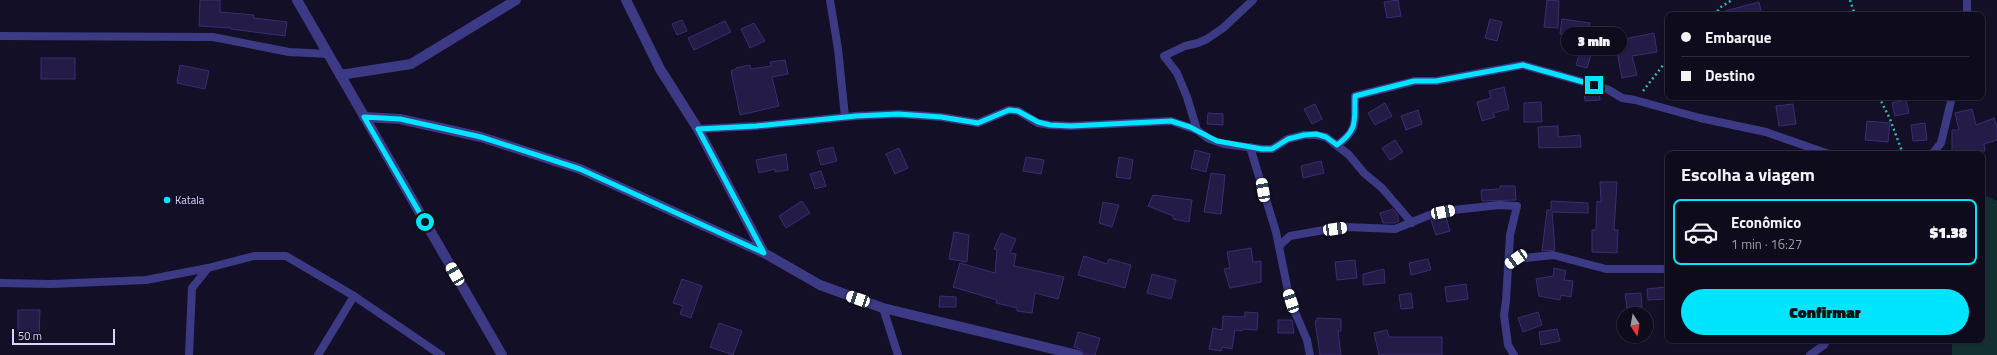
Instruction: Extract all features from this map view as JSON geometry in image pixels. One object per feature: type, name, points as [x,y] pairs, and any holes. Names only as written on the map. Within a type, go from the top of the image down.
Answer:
[{"type":"street","points":[[297,0],[502,355]]},
{"type":"street","points":[[340,75],[411,64],[516,0]]},
{"type":"street","points":[[626,0],[660,69],[698,129],[764,253]]},
{"type":"street","points":[[364,117],[400,119],[481,137],[580,169],[764,253],[820,286],[883,308],[1078,355]]},
{"type":"lane","points":[[830,0],[838,49],[845,117]]},
{"type":"lane","points":[[1197,130],[1187,97],[1177,73],[1164,56],[1185,46],[1207,39],[1223,28],[1254,0]]},
{"type":"lane","points":[[1967,0],[1967,12]]},
{"type":"lane","points":[[0,36],[213,37],[289,52],[328,54]]},
{"type":"lane","points":[[1337,145],[1351,133],[1354,126],[1355,96],[1414,81],[1436,81],[1523,65],[1578,79],[1609,90],[1622,98],[1635,100],[1700,118],[1766,132],[1820,151]]},
{"type":"lane","points":[[1934,151],[1941,143],[1951,100]]},
{"type":"lane","points":[[698,129],[756,126],[845,117],[898,114],[941,117],[978,123],[1009,110],[1018,111],[1038,122],[1050,125],[1071,126],[1171,121],[1197,130],[1214,140],[1250,147],[1272,149],[1288,139],[1316,134],[1326,137],[1356,162],[1364,173],[1382,188],[1412,223]]},
{"type":"lane","points":[[1250,147],[1260,174],[1279,246],[1288,291],[1307,340],[1310,355]]},
{"type":"lane","points":[[1279,246],[1290,236],[1324,230],[1346,227],[1366,230],[1395,230],[1432,214],[1499,205],[1517,206],[1510,235],[1504,326],[1508,345],[1514,355]]},
{"type":"lane","points":[[1508,266],[1516,259],[1553,255],[1606,269],[1665,269]]},
{"type":"lane","points":[[0,283],[51,284],[146,280],[208,268],[254,256],[286,256],[354,296],[441,355]]},
{"type":"lane","points":[[189,355],[192,288],[208,268]]},
{"type":"lane","points":[[318,355],[354,296]]},
{"type":"lane","points":[[883,308],[898,355]]},
{"type":"lane","points":[[1810,355],[1825,343]]},
{"type":"path","points":[[1717,12],[1721,7],[1732,0]]},
{"type":"path","points":[[1850,0],[1855,12]]},
{"type":"path","points":[[1635,100],[1665,65]]},
{"type":"path","points":[[1880,100],[1890,119],[1902,151]]},
{"type":"green space","points":[[1985,195],[1997,201],[1997,355],[1952,355],[1952,343],[1985,343]]},
{"type":"building","points":[[200,0],[220,0],[220,12],[254,15],[254,18],[287,22],[285,36],[231,28],[199,26]]},
{"type":"building","points":[[1398,0],[1401,16],[1387,18],[1384,2]]},
{"type":"building","points":[[1547,0],[1559,1],[1558,28],[1544,27]]},
{"type":"building","points":[[1759,2],[1761,12],[1725,12]]},
{"type":"building","points":[[1490,19],[1502,22],[1497,41],[1485,38]]},
{"type":"building","points":[[1562,19],[1590,23],[1587,35],[1597,33],[1587,68],[1576,65],[1581,50],[1564,47],[1566,34],[1560,34]]},
{"type":"building","points":[[682,20],[687,31],[677,35],[672,24]]},
{"type":"building","points":[[725,21],[731,32],[694,50],[688,38]]},
{"type":"building","points":[[754,23],[765,41],[750,48],[741,29]]},
{"type":"building","points":[[1654,33],[1657,52],[1632,56],[1637,75],[1622,78],[1615,41]]},
{"type":"building","points":[[41,58],[75,58],[75,79],[41,79]]},
{"type":"building","points":[[785,60],[788,74],[772,77],[779,106],[740,115],[731,71],[736,68],[750,65],[751,69],[771,66],[770,62]]},
{"type":"building","points":[[180,65],[209,71],[205,89],[177,83]]},
{"type":"building","points":[[1504,87],[1509,109],[1493,113],[1495,117],[1482,121],[1477,102],[1491,98],[1489,91]]},
{"type":"building","points":[[1584,90],[1591,90],[1599,93],[1600,100],[1585,101]]},
{"type":"building","points":[[1906,100],[1909,113],[1895,116],[1892,103]]},
{"type":"building","points":[[1541,102],[1542,122],[1524,122],[1524,103]]},
{"type":"building","points":[[1385,103],[1392,116],[1375,125],[1368,113]]},
{"type":"building","points":[[1315,104],[1322,119],[1312,124],[1304,109]]},
{"type":"building","points":[[1793,104],[1796,124],[1779,126],[1776,106]]},
{"type":"building","points":[[1972,109],[1976,125],[1994,118],[1997,127],[1997,140],[1984,144],[1985,151],[1952,151],[1952,130],[1959,130],[1955,113]]},
{"type":"building","points":[[1418,110],[1422,124],[1406,130],[1401,116]]},
{"type":"building","points":[[1208,113],[1223,114],[1223,125],[1207,124]]},
{"type":"building","points":[[1867,121],[1890,123],[1888,142],[1865,140]]},
{"type":"building","points":[[1925,123],[1927,140],[1913,141],[1911,125]]},
{"type":"building","points":[[1558,126],[1558,137],[1580,135],[1581,147],[1539,148],[1538,127]]},
{"type":"building","points":[[1395,140],[1403,152],[1390,160],[1382,148]]},
{"type":"building","points":[[833,147],[837,161],[821,165],[817,151]]},
{"type":"building","points":[[899,148],[908,168],[895,174],[886,154]]},
{"type":"building","points":[[1195,150],[1210,154],[1206,172],[1191,168]]},
{"type":"building","points":[[786,154],[788,170],[775,172],[775,169],[759,173],[756,160]]},
{"type":"building","points":[[1026,157],[1044,160],[1041,174],[1023,171]]},
{"type":"building","points":[[1119,157],[1133,160],[1130,179],[1116,177]]},
{"type":"building","points":[[1321,161],[1324,173],[1303,178],[1301,166]]},
{"type":"building","points":[[821,171],[826,186],[815,189],[810,174]]},
{"type":"building","points":[[1211,173],[1225,175],[1221,214],[1204,212]]},
{"type":"building","points":[[1600,182],[1617,182],[1614,230],[1618,230],[1617,253],[1592,252],[1592,230],[1596,230],[1597,201],[1601,202]]},
{"type":"building","points":[[1500,186],[1515,186],[1516,200],[1482,201],[1481,190],[1500,189]]},
{"type":"building","points":[[1153,195],[1192,200],[1189,222],[1173,219],[1173,216],[1148,206]]},
{"type":"building","points":[[802,201],[810,213],[786,228],[779,216]]},
{"type":"building","points":[[1551,201],[1588,203],[1588,213],[1552,212],[1555,250],[1542,251],[1547,210],[1551,210]]},
{"type":"building","points":[[1103,202],[1119,205],[1112,227],[1099,223]]},
{"type":"building","points":[[1393,209],[1397,214],[1399,221],[1394,223],[1383,223],[1380,213]]},
{"type":"building","points":[[1446,217],[1450,231],[1436,235],[1431,220]]},
{"type":"building","points":[[954,232],[969,235],[967,262],[949,259]]},
{"type":"building","points":[[1001,233],[1016,239],[1010,253],[1016,254],[1014,266],[1064,277],[1058,299],[1035,293],[1032,313],[1017,311],[1017,308],[996,303],[997,300],[953,287],[960,263],[995,273],[997,250],[994,249]]},
{"type":"building","points":[[1251,248],[1253,262],[1261,261],[1261,282],[1230,288],[1224,269],[1230,268],[1227,252]]},
{"type":"building","points":[[1084,256],[1107,264],[1109,259],[1131,265],[1125,288],[1078,275]]},
{"type":"building","points":[[1428,259],[1431,270],[1411,275],[1409,263]]},
{"type":"building","points":[[1355,260],[1357,278],[1337,280],[1335,262]]},
{"type":"building","points":[[1554,268],[1566,271],[1564,280],[1573,281],[1571,297],[1561,295],[1560,300],[1539,296],[1536,279],[1553,276]]},
{"type":"building","points":[[1384,269],[1385,283],[1363,285],[1363,274]]},
{"type":"building","points":[[1152,274],[1176,280],[1171,299],[1147,293]]},
{"type":"building","points":[[682,279],[702,286],[691,318],[680,314],[683,306],[673,303]]},
{"type":"building","points":[[1466,284],[1468,299],[1447,302],[1445,287]]},
{"type":"building","points":[[1665,287],[1665,299],[1648,300],[1647,289]]},
{"type":"building","points":[[1411,293],[1413,308],[1401,309],[1399,295]]},
{"type":"building","points":[[1641,293],[1642,307],[1627,307],[1625,294]]},
{"type":"building","points":[[940,296],[956,297],[956,307],[939,307]]},
{"type":"building","points":[[18,310],[40,310],[39,339],[18,339]]},
{"type":"building","points":[[1245,312],[1258,313],[1257,330],[1235,330],[1232,349],[1222,347],[1221,351],[1209,349],[1213,328],[1222,330],[1223,316],[1245,317]]},
{"type":"building","points":[[1538,312],[1542,325],[1523,332],[1518,318]]},
{"type":"building","points":[[1317,318],[1341,319],[1341,331],[1338,331],[1341,355],[1320,355],[1315,321],[1317,321]]},
{"type":"building","points":[[1278,320],[1292,320],[1294,333],[1278,333]]},
{"type":"building","points":[[719,323],[742,331],[733,355],[710,347]]},
{"type":"building","points":[[1557,329],[1560,341],[1541,345],[1539,332]]},
{"type":"building","points":[[1387,330],[1389,337],[1442,337],[1442,355],[1379,355],[1374,333]]},
{"type":"building","points":[[1078,332],[1100,338],[1095,355],[1084,355],[1082,350],[1074,347]]},
{"type":"place","name":"Katala","points":[[167,200]]},
{"type":"route","points":[[425,222],[364,117],[400,119],[481,137],[580,169],[764,253],[698,129],[756,126],[856,116],[898,114],[941,117],[978,123],[1009,110],[1018,111],[1038,122],[1050,125],[1071,126],[1105,123],[1171,121],[1197,130],[1209,139],[1224,144],[1272,149],[1288,139],[1316,134],[1326,137],[1337,145],[1351,133],[1354,126],[1355,96],[1368,91],[1414,81],[1436,81],[1500,68],[1523,65],[1539,69],[1547,73],[1578,79],[1594,85]]}]
